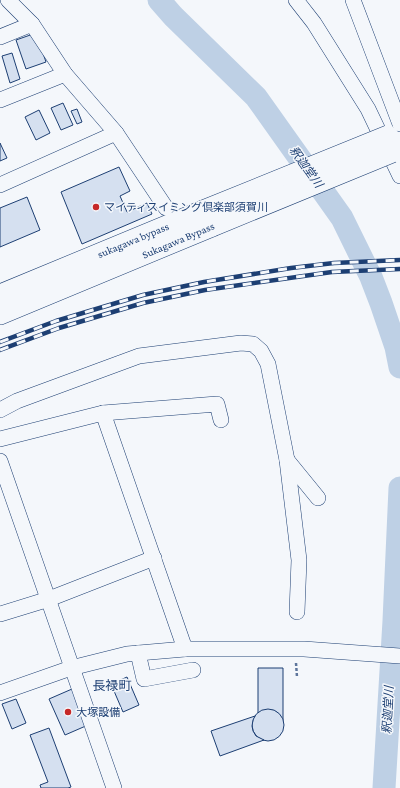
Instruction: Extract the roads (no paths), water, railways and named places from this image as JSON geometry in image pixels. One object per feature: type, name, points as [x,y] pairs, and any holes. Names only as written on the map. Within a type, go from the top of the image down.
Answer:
[{"type":"highway","name":"Sukagawa Bypass","points":[[0,314],[207,218],[396,138]]},
{"type":"highway","name":"sukagawa bypass","points":[[0,295],[207,218]]},
{"type":"street","points":[[8,0],[32,24],[65,74],[116,133],[166,208]]},
{"type":"street","points":[[296,0],[314,22],[368,109],[400,176]]},
{"type":"street","points":[[353,0],[370,48],[396,138]]},
{"type":"street","points":[[0,37],[32,24]]},
{"type":"street","points":[[0,100],[65,74]]},
{"type":"street","points":[[0,185],[116,133]]},
{"type":"street","points":[[0,410],[17,401],[139,356],[218,345],[241,343],[253,344],[261,351],[268,364],[287,460],[299,560],[297,612]]},
{"type":"street","points":[[0,439],[103,413],[217,404],[221,420]]},
{"type":"street","points":[[103,413],[185,649]]},
{"type":"street","points":[[287,460],[318,498]]},
{"type":"street","points":[[0,461],[114,788]]},
{"type":"street","points":[[0,614],[48,599],[154,558]]},
{"type":"street","points":[[0,693],[72,668],[127,654],[185,649],[304,649],[400,656]]},
{"type":"street","points":[[138,653],[144,679],[193,670]]},
{"type":"waterway","name":"釈迦堂川","points":[[159,0],[173,16],[256,97],[342,218],[371,277],[396,347],[400,367]]},
{"type":"waterway","name":"釈迦堂川","points":[[384,788],[400,488]]},
{"type":"railway","points":[[0,342],[56,321],[143,295],[204,282],[291,268],[334,263],[400,260]]},
{"type":"railway","points":[[0,350],[59,328],[143,303],[205,290],[332,272],[400,269]]},
{"type":"place","name":"マイティスイミング倶楽部須賀川","points":[[96,207]]},
{"type":"place","name":"大塚設備","points":[[68,712]]},
{"type":"district","name":"長禄町","points":[[112,685]]}]
